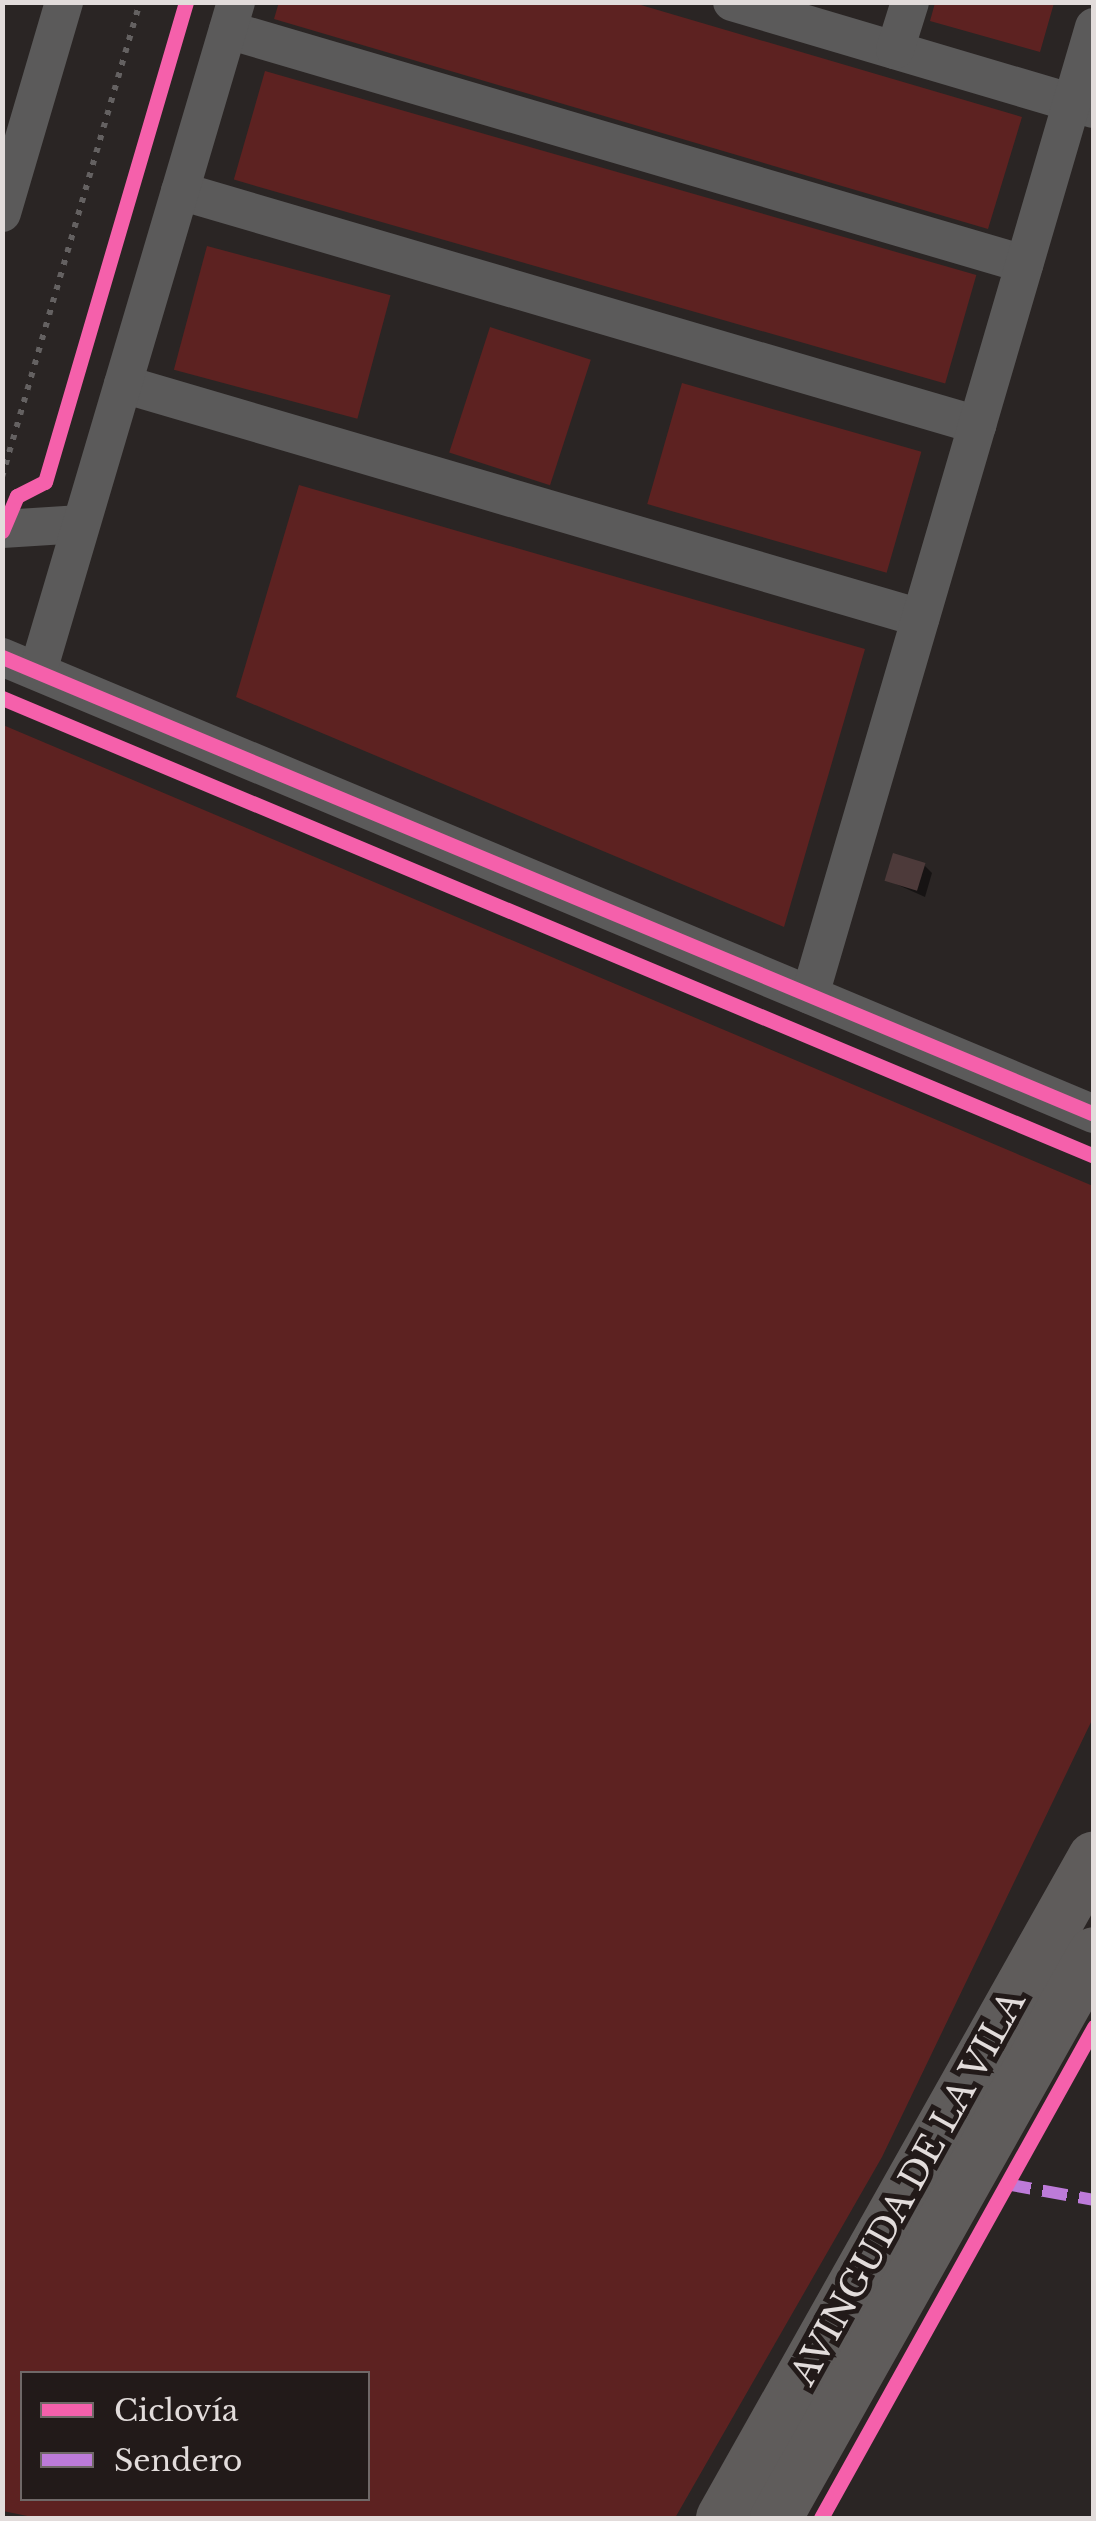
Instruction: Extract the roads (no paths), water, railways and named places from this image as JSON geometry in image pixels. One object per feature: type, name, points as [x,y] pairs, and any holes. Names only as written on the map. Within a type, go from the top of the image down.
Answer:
[{"type":"street","points":[[2,213],[12,143],[64,2]]},
{"type":"street","points":[[732,2],[1082,106]]},
{"type":"street","points":[[895,50],[910,2]]},
{"type":"street","points":[[38,671],[232,16],[1024,264]]},
{"type":"street","points":[[810,995],[1024,264],[1082,106],[1094,26]]},
{"type":"street","points":[[180,191],[977,425]]},
{"type":"street","points":[[123,384],[920,618]]},
{"type":"street","points":[[2,529],[81,524]]},
{"type":"street","points":[[2,658],[810,995],[1090,1101]]},
{"type":"street","name":"AVINGUDA DE LA VILA","points":[[722,2518],[1094,1856]]},
{"type":"street","name":"AVINGUDA DE LA VILA","points":[[776,2518],[1094,1954]]}]
